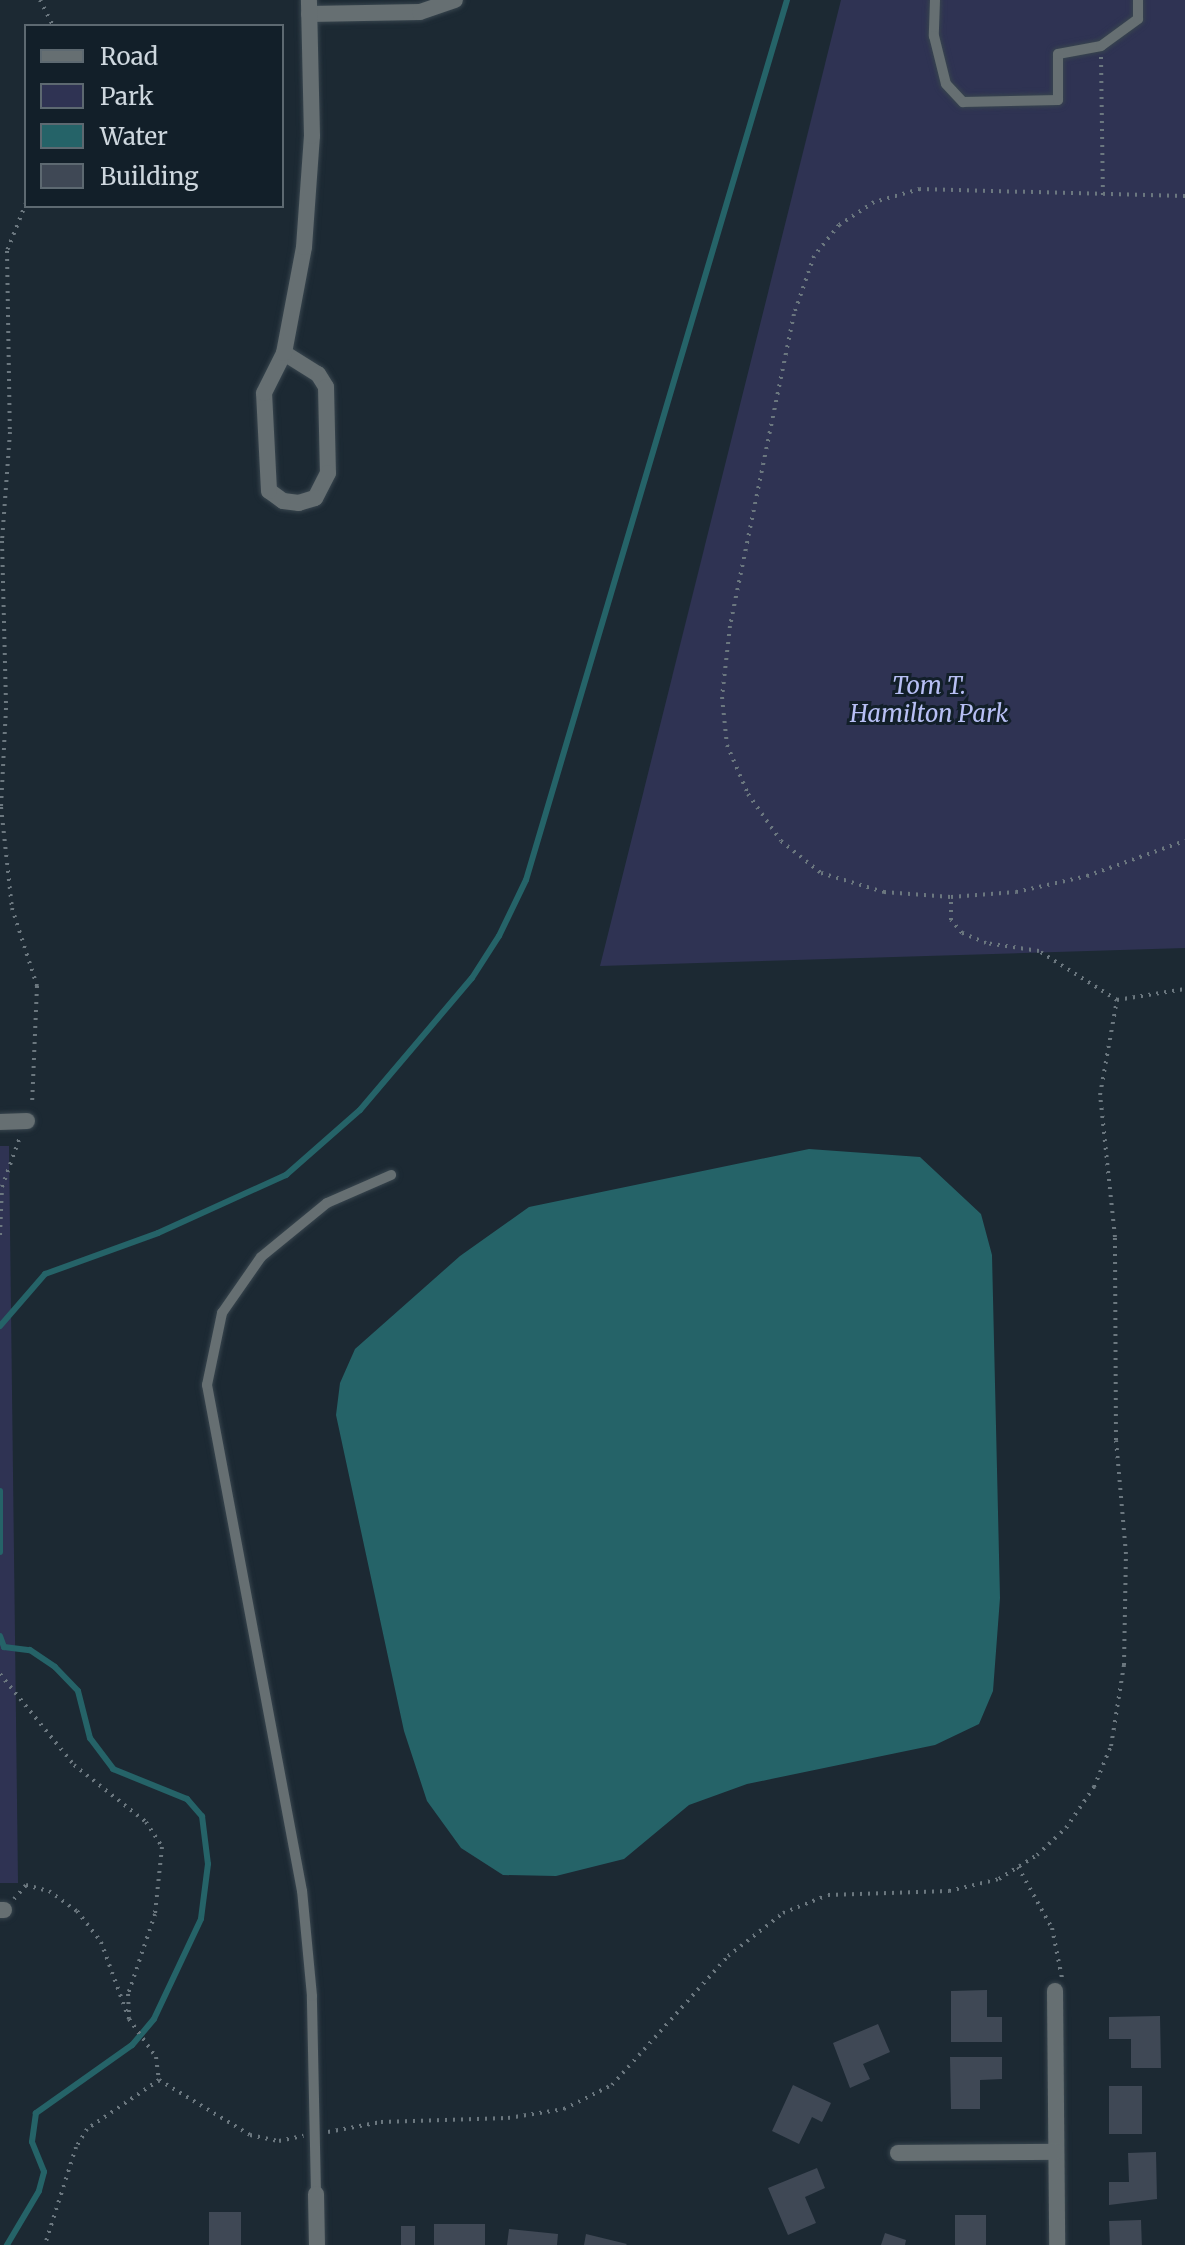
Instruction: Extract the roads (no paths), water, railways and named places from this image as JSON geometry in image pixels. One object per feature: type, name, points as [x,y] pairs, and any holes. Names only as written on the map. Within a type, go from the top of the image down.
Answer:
[{"type":"street","points":[[284,353],[318,374],[326,387],[328,473],[315,498],[299,503],[283,501],[269,491],[264,393],[284,353],[304,247],[312,136],[309,7],[420,12],[455,0]]},
{"type":"street","points":[[0,1122],[27,1121]]},
{"type":"street","points":[[1055,1991],[1057,2245]]},
{"type":"street","points":[[898,2153],[1056,2152]]},
{"type":"street","points":[[316,2194],[317,2245]]},
{"type":"lane","points":[[935,0],[934,36],[946,84],[963,102],[1058,100],[1058,54],[1101,46],[1138,19],[1138,0]]},
{"type":"lane","points":[[316,2194],[312,1996],[302,1891],[207,1385],[222,1313],[261,1257],[327,1203],[391,1175]]},
{"type":"water","points":[[809,1149],[920,1157],[981,1214],[992,1255],[1000,1598],[993,1691],[979,1724],[935,1745],[747,1784],[689,1805],[624,1859],[556,1876],[503,1875],[461,1848],[427,1801],[404,1731],[336,1415],[340,1383],[355,1349],[460,1256],[529,1207]]},
{"type":"waterway","points":[[0,1326],[45,1274],[158,1233],[286,1175],[360,1110],[472,978],[499,936],[526,880],[787,0]]},
{"type":"waterway","points":[[0,1491],[0,1552]]},
{"type":"waterway","points":[[0,1636],[4,1647],[30,1650],[55,1667],[78,1691],[90,1738],[113,1769],[187,1799],[202,1816],[208,1864],[201,1919],[154,2019],[132,2045],[36,2113],[32,2142],[44,2172],[39,2191],[7,2245]]},
{"type":"park label","name":"Tom T. Hamilton Park","points":[[929,700]]}]
